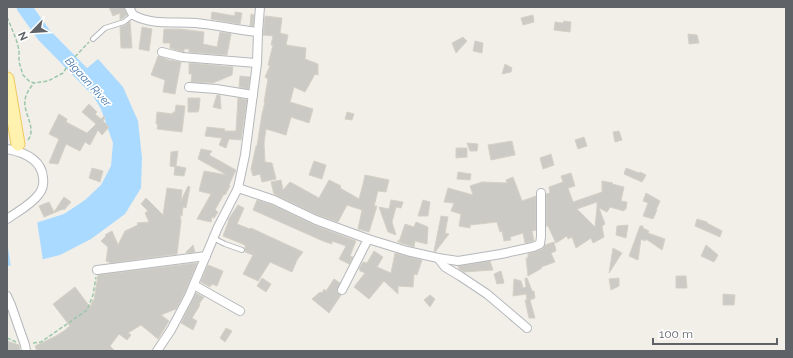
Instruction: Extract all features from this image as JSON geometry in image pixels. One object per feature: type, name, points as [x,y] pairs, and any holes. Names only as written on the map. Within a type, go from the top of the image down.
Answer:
[{"type":"main road","points":[[7,79],[13,146]]},
{"type":"street","points":[[129,7],[133,15],[146,21],[198,23],[258,32]]},
{"type":"street","points":[[157,351],[171,330],[194,285],[213,238],[238,188],[245,155],[257,63],[260,7]]},
{"type":"street","points":[[162,52],[182,56],[257,63]]},
{"type":"street","points":[[189,87],[216,89],[253,95]]},
{"type":"street","points":[[7,219],[38,196],[43,188],[44,179],[38,164],[32,158],[20,152],[13,146]]},
{"type":"street","points":[[238,188],[274,200],[316,220],[368,239],[407,251],[458,261],[501,254],[540,244],[540,193]]},
{"type":"street","points":[[342,290],[368,239]]},
{"type":"street","points":[[97,270],[206,256]]},
{"type":"street","points":[[438,258],[445,267],[487,294],[528,328]]},
{"type":"street","points":[[194,285],[240,311]]},
{"type":"street","points":[[7,296],[12,305],[26,348]]},
{"type":"lane","points":[[93,38],[105,28],[124,22],[133,15]]},
{"type":"lane","points":[[213,238],[242,250]]},
{"type":"path","points":[[7,17],[18,45],[19,62],[23,75],[29,81],[34,83],[48,81],[63,73],[70,62],[93,38]]},
{"type":"path","points":[[13,146],[28,140],[30,136],[31,131],[26,113],[25,100],[29,89],[34,83]]},
{"type":"path","points":[[7,338],[26,348],[41,342],[87,310],[93,295],[97,270]]},
{"type":"water","points":[[98,59],[123,87],[138,121],[142,158],[141,188],[125,214],[91,239],[60,255],[28,263],[7,266],[7,232],[64,214],[85,200],[101,185],[111,166],[113,143],[101,109],[80,74]]},
{"type":"pier","points":[[37,221],[43,261],[11,268],[7,230]]},
{"type":"building","points":[[109,7],[124,7],[127,15],[120,20],[120,13],[113,16]]},
{"type":"building","points":[[212,12],[235,16],[235,12],[242,13],[240,24],[211,19]]},
{"type":"building","points":[[251,14],[254,15],[253,26],[250,26]]},
{"type":"building","points":[[533,15],[534,22],[523,25],[521,18]]},
{"type":"building","points":[[265,16],[282,18],[280,33],[288,35],[286,45],[306,48],[305,59],[318,64],[318,75],[315,74],[305,92],[294,87],[290,102],[313,109],[309,123],[291,117],[286,135],[266,129],[264,143],[265,162],[272,163],[276,179],[262,182],[260,174],[253,176],[251,169],[265,102],[268,79],[265,77],[270,66],[268,65],[273,45],[271,45],[273,36],[263,35]]},
{"type":"building","points":[[130,21],[132,48],[121,48],[120,27],[126,25]]},
{"type":"building","points":[[564,21],[571,22],[570,32],[554,30],[555,22],[563,23]]},
{"type":"building","points":[[142,27],[152,29],[149,51],[139,49]]},
{"type":"building","points":[[164,29],[204,32],[203,44],[217,47],[220,32],[231,34],[227,55],[189,52],[189,49],[184,49],[183,52],[170,48],[170,43],[163,43]]},
{"type":"building","points":[[688,34],[697,35],[699,43],[689,44]]},
{"type":"building","points":[[463,37],[467,41],[456,53],[452,43]]},
{"type":"building","points":[[475,41],[483,43],[482,53],[473,51]]},
{"type":"building","points":[[158,56],[181,62],[175,94],[163,92],[165,80],[151,75]]},
{"type":"building","points":[[189,63],[233,67],[232,75],[213,83],[191,82],[192,74],[189,74]]},
{"type":"building","points":[[505,64],[512,68],[511,72],[502,74]]},
{"type":"building","points":[[240,76],[250,77],[248,89],[239,87]]},
{"type":"building","points":[[217,95],[220,95],[221,109],[213,107]]},
{"type":"building","points":[[188,98],[200,98],[198,112],[188,112]]},
{"type":"building","points":[[238,98],[247,100],[241,140],[229,139],[226,148],[219,145],[222,138],[205,136],[207,127],[225,129],[224,131],[236,131]]},
{"type":"building","points":[[89,104],[97,112],[95,114],[101,119],[104,116],[105,117],[103,121],[109,127],[102,135],[98,130],[90,145],[85,142],[80,151],[66,144],[58,164],[49,163],[59,139],[49,134],[59,114],[67,119],[66,122],[87,133],[96,124],[82,112]]},
{"type":"building","points":[[176,105],[185,106],[182,132],[157,129],[157,112],[173,114],[173,112],[175,112]]},
{"type":"building","points":[[347,112],[354,114],[352,120],[345,119]]},
{"type":"building","points":[[619,131],[622,140],[615,142],[613,132]]},
{"type":"building","points":[[584,137],[587,146],[578,149],[575,140]]},
{"type":"building","points":[[512,141],[515,155],[491,160],[488,145]]},
{"type":"building","points":[[467,143],[478,144],[477,151],[470,151]]},
{"type":"building","points":[[456,148],[467,148],[467,157],[456,158]]},
{"type":"building","points":[[201,149],[212,151],[209,155],[236,170],[229,185],[230,186],[215,210],[218,212],[214,218],[212,217],[211,222],[197,219],[211,194],[199,191],[204,171],[227,175],[198,159]]},
{"type":"building","points":[[178,151],[176,166],[186,168],[184,176],[174,175],[175,167],[170,166],[171,152]]},
{"type":"building","points":[[551,154],[554,165],[543,169],[540,158]]},
{"type":"building","points":[[314,161],[326,165],[322,179],[309,175]]},
{"type":"building","points":[[92,168],[103,171],[100,182],[89,178]]},
{"type":"building","points":[[626,168],[646,175],[642,182],[624,174]]},
{"type":"building","points":[[458,172],[471,174],[470,180],[457,179]]},
{"type":"building","points":[[571,173],[575,186],[568,188],[573,202],[602,192],[602,181],[624,187],[621,201],[627,202],[626,209],[624,211],[610,207],[607,212],[599,208],[605,224],[602,226],[604,237],[593,243],[591,238],[576,248],[572,237],[568,239],[567,236],[556,243],[548,226],[546,226],[546,194],[550,193],[549,187],[563,182],[561,176]],"holes":[[[597,202],[595,227],[577,209]]]},
{"type":"building","points":[[365,175],[389,180],[386,192],[378,191],[374,206],[377,206],[369,232],[358,229],[362,210],[347,205],[338,222],[318,215],[274,194],[271,182],[281,180],[283,190],[290,182],[319,198],[329,180],[341,186],[340,188],[359,199]]},
{"type":"building","points":[[513,177],[522,201],[536,196],[536,230],[532,231],[534,241],[525,243],[523,233],[510,237],[511,240],[504,241],[502,231],[500,232],[497,222],[470,225],[470,228],[459,226],[461,214],[451,211],[454,203],[444,202],[448,188],[473,195],[470,186],[482,182],[507,183],[506,180]]},
{"type":"building","points":[[188,186],[190,187],[186,208],[183,207],[182,216],[180,215],[181,221],[177,254],[111,263],[106,261],[108,247],[101,241],[106,236],[105,235],[112,231],[118,245],[125,231],[138,225],[137,223],[149,222],[145,213],[148,211],[141,204],[146,198],[163,215],[167,188],[182,190],[181,201]]},
{"type":"building","points":[[646,193],[660,201],[653,219],[643,216],[648,203],[643,201]]},
{"type":"building","points":[[64,197],[71,202],[64,210],[63,209],[44,217],[39,206],[49,202],[54,212]]},
{"type":"building","points":[[257,200],[272,205],[314,225],[356,241],[350,256],[353,257],[349,264],[339,259],[346,246],[332,241],[332,244],[323,241],[253,210]]},
{"type":"building","points":[[391,200],[403,202],[401,208],[396,207],[392,222],[396,235],[388,232],[379,207],[389,209]]},
{"type":"building","points":[[423,200],[430,202],[428,216],[418,216]]},
{"type":"building","points":[[238,205],[244,208],[237,224],[250,229],[251,228],[303,252],[297,260],[292,272],[270,262],[258,281],[243,274],[253,255],[245,252],[245,245],[223,236],[228,220]]},
{"type":"building","points":[[441,216],[448,217],[445,233],[449,234],[435,252],[434,251]]},
{"type":"building","points":[[697,219],[707,222],[722,231],[720,237],[695,226]]},
{"type":"building","points":[[416,222],[428,227],[427,244],[415,241],[414,247],[398,242],[405,224],[414,227]]},
{"type":"building","points":[[628,225],[626,238],[616,235],[617,226]]},
{"type":"building","points":[[640,226],[643,226],[643,228],[649,231],[648,233],[665,239],[662,250],[646,239],[645,241],[641,239],[638,260],[629,256]]},
{"type":"building","points":[[554,242],[556,251],[551,253],[555,262],[541,267],[542,268],[528,276],[526,258],[528,258],[528,254],[542,249],[545,245]]},
{"type":"building","points":[[193,245],[195,252],[186,253],[186,252]]},
{"type":"building","points":[[706,245],[718,255],[714,262],[701,256]]},
{"type":"building","points":[[613,248],[622,253],[609,273]]},
{"type":"building","points":[[374,251],[383,257],[377,267],[391,273],[395,253],[422,260],[417,275],[414,274],[413,287],[398,286],[398,294],[384,281],[369,299],[354,287],[365,273],[359,269],[363,262],[367,263]]},
{"type":"building","points":[[490,261],[493,270],[464,272],[459,269],[458,266]]},
{"type":"building","points":[[197,263],[176,309],[161,315],[169,321],[158,339],[141,325],[128,333],[131,335],[127,340],[119,334],[110,346],[115,351],[37,351],[35,346],[56,336],[70,326],[53,304],[75,287],[90,307],[94,300],[98,275]]},
{"type":"building","points":[[208,265],[223,271],[217,286],[212,284],[210,287],[201,282]]},
{"type":"building","points":[[501,271],[504,283],[497,284],[494,274]]},
{"type":"building","points":[[676,276],[686,276],[687,288],[676,288]]},
{"type":"building","points":[[262,278],[271,284],[266,292],[257,286]]},
{"type":"building","points":[[525,278],[527,278],[532,291],[534,291],[535,298],[530,300],[535,318],[529,318],[525,300],[527,300],[526,294],[513,296],[514,279],[521,281],[523,288],[526,287]]},
{"type":"building","points":[[619,278],[619,286],[611,290],[609,279]]},
{"type":"building","points":[[334,279],[340,283],[337,291],[341,295],[329,313],[312,299],[320,292],[322,293],[324,289],[326,291]]},
{"type":"building","points":[[196,293],[204,297],[192,318],[197,321],[193,330],[181,323]]},
{"type":"building","points":[[723,294],[735,295],[734,305],[723,305]]},
{"type":"building","points":[[430,295],[435,299],[430,307],[424,300]]},
{"type":"building","points":[[226,328],[232,331],[225,342],[220,338]]},
{"type":"building","points":[[7,341],[19,345],[20,351],[7,351]]},
{"type":"waterway","name":"Bigaan River","points":[[24,7],[44,35],[95,87]]}]
